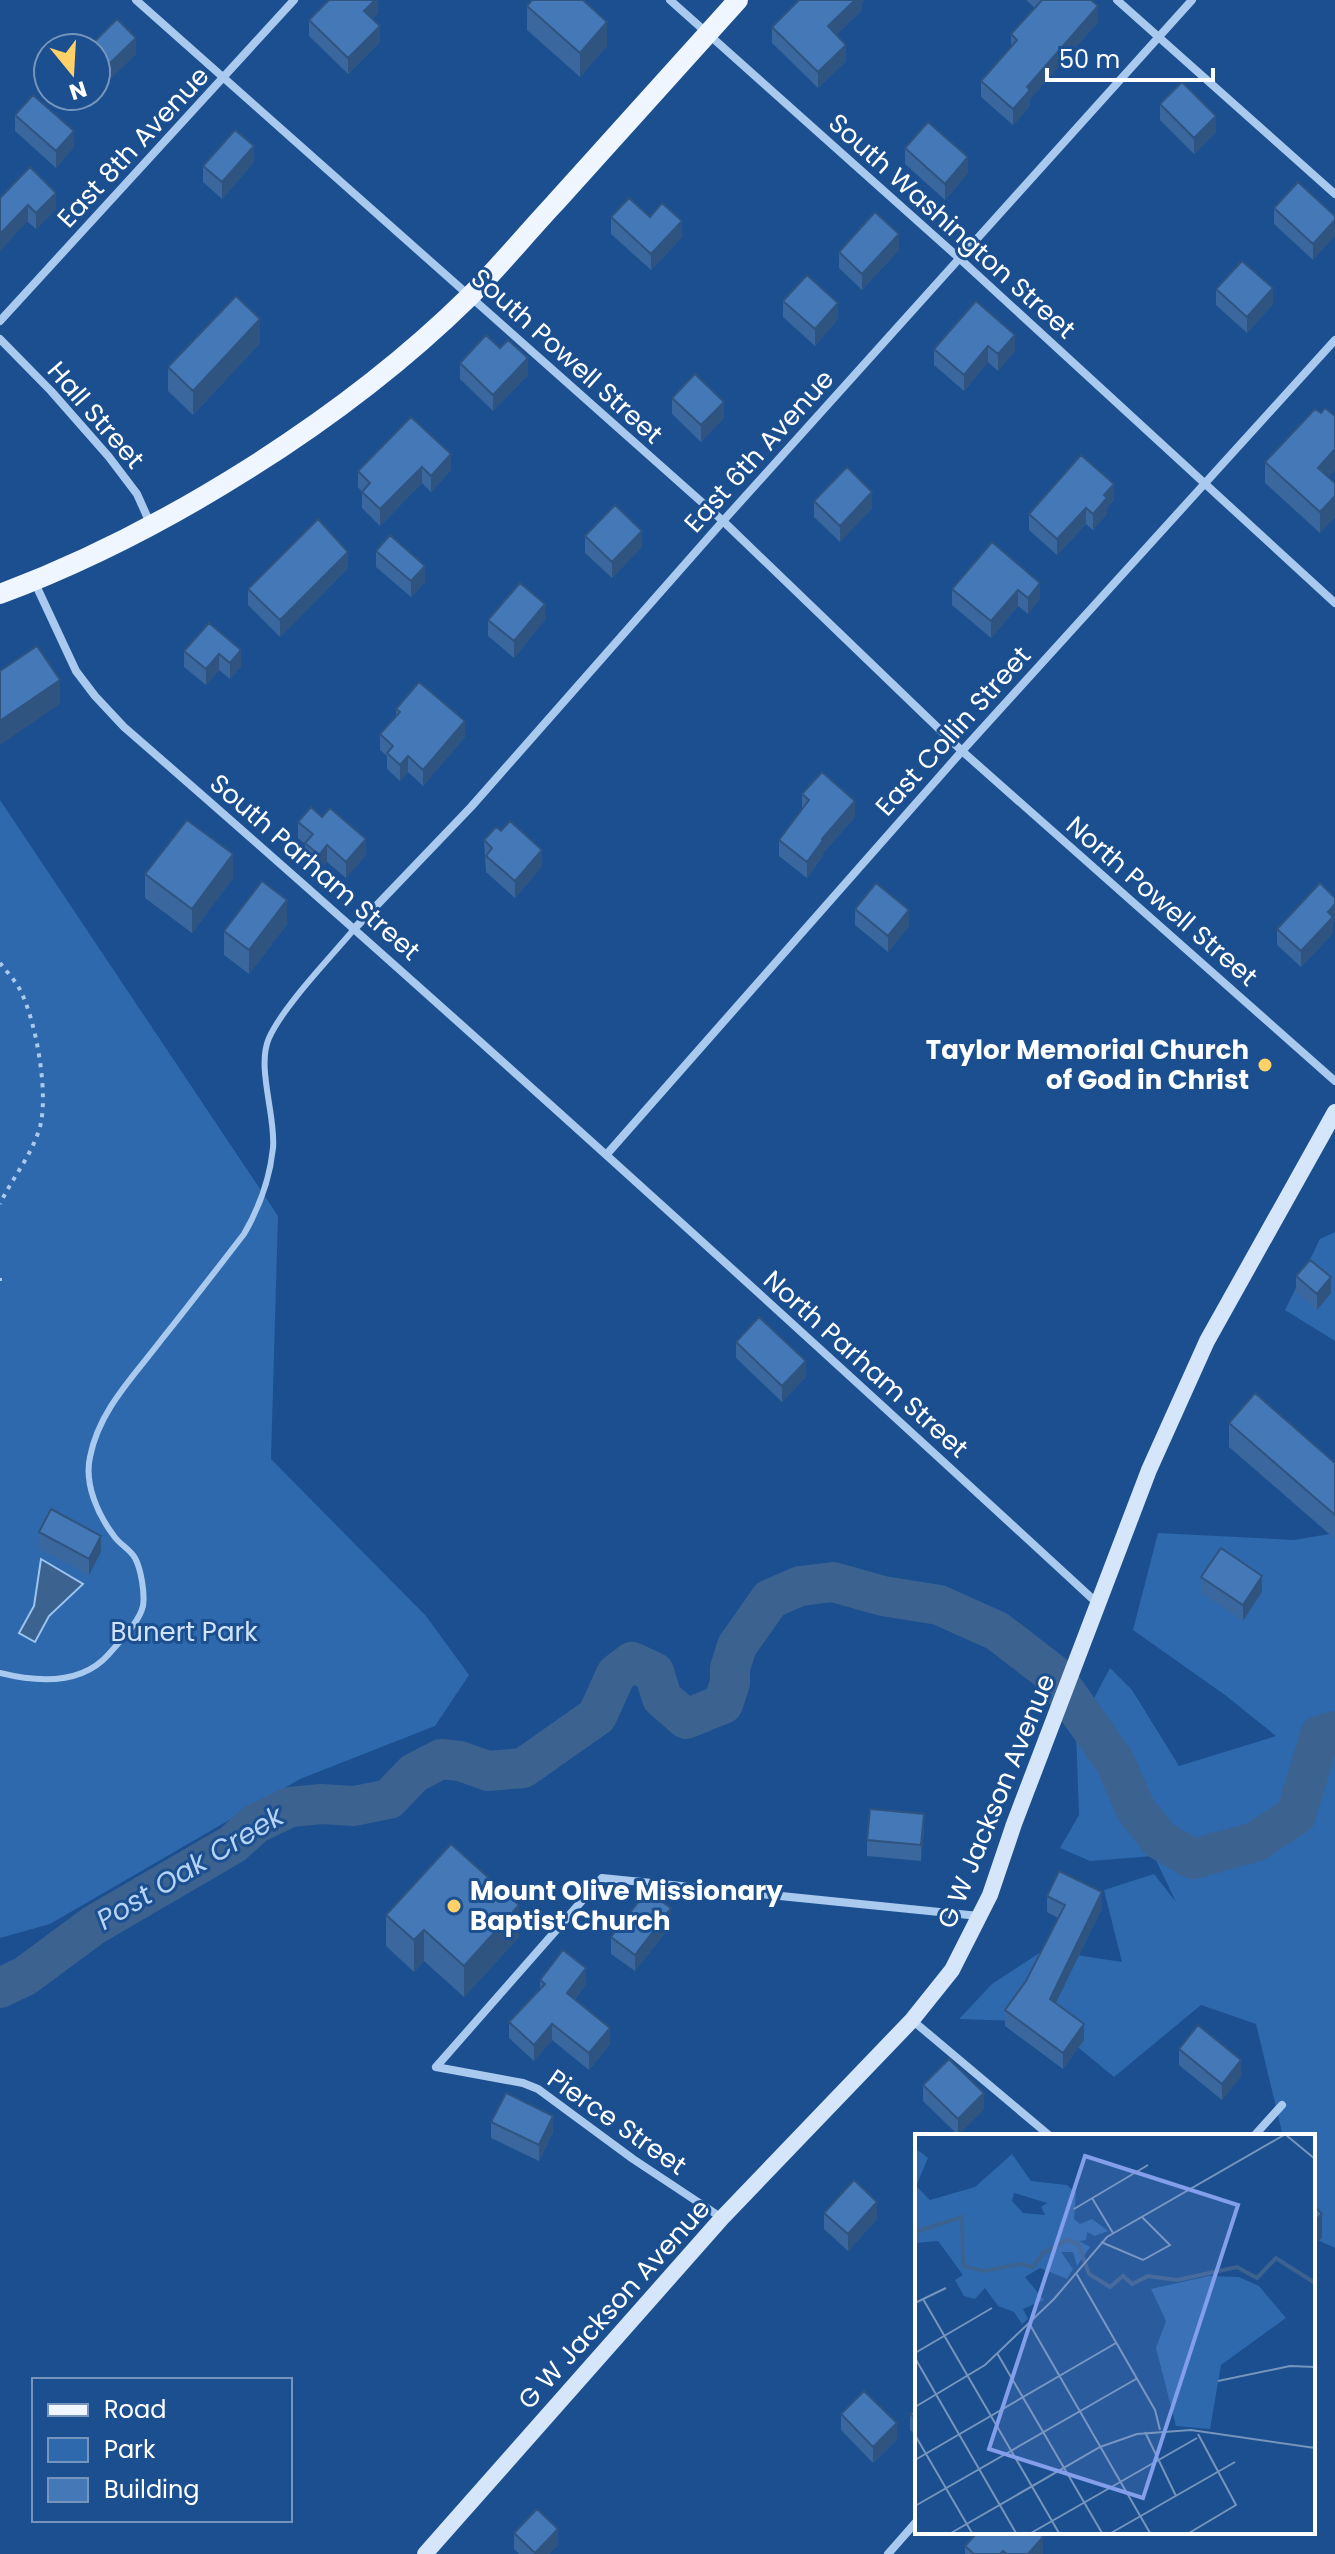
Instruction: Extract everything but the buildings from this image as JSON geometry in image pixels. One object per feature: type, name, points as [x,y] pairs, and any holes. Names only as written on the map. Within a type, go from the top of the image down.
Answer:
[{"type":"main road","points":[[0,594],[151,525],[305,431],[395,362],[470,296],[738,0]]},
{"type":"street","name":"South Powell Street","points":[[136,0],[723,521],[962,751]]},
{"type":"street","name":"East 8th Avenue","points":[[0,321],[294,0]]},
{"type":"street","name":"South Washington Street","points":[[670,0],[959,258],[1335,603]]},
{"type":"street","points":[[1117,0],[1335,194]]},
{"type":"street","name":"East 6th Avenue","points":[[355,928],[471,807],[723,521],[1192,0]]},
{"type":"street","name":"Hall Street","points":[[0,339],[109,457],[137,494],[151,525]]},
{"type":"street","name":"East Collin Street","points":[[607,1154],[962,751],[1335,340]]},
{"type":"street","name":"South Parham Street","points":[[34,581],[76,671],[124,727],[355,928],[607,1154]]},
{"type":"street","name":"North Powell Street","points":[[962,751],[1335,1081]]},
{"type":"street","name":"G W Jackson Avenue","points":[[425,2554],[722,2218],[912,2020],[952,1970],[981,1916],[1149,1470],[1207,1341],[1335,1112]]},
{"type":"street","name":"North Parham Street","points":[[607,1154],[1096,1608]]},
{"type":"street","name":"Pierce Street","points":[[722,2218],[633,2159],[538,2089],[523,2083],[436,2067],[602,1878],[981,1916]]},
{"type":"street","points":[[912,2020],[1048,2134]]},
{"type":"street","points":[[1256,2134],[1282,2105]]},
{"type":"street","points":[[888,2554],[915,2523]]},
{"type":"lane","points":[[0,1673],[34,1681],[69,1677],[88,1669],[102,1661],[126,1634],[143,1606],[141,1577],[134,1556],[115,1538],[93,1496],[88,1478],[90,1457],[104,1414],[244,1234],[259,1207],[273,1147],[265,1061],[267,1040],[284,1014],[355,928]]},
{"type":"path","points":[[0,963],[19,988],[28,1011],[40,1058],[43,1090],[40,1129],[0,1204]]},
{"type":"green space","name":"Bunert Park","points":[[0,800],[278,1216],[271,1459],[426,1616],[469,1675],[435,1726],[300,1779],[50,1924],[0,1938]]},
{"type":"green space","points":[[1335,1232],[1335,1341],[1285,1310],[1320,1239]]},
{"type":"green space","points":[[1158,1533],[1294,1540],[1335,1533],[1335,2248],[1315,2239],[1315,2134],[1283,2134],[1256,2024],[1201,2005],[1114,2077],[1047,2022],[959,2019],[992,1984],[1044,1950],[1122,1962],[1104,1890],[1154,1874],[1176,1902],[1154,1856],[1090,1861],[1060,1848],[1079,1815],[1076,1732],[1110,1668],[1132,1690],[1179,1766],[1276,1736],[1225,1695],[1133,1630]]},
{"type":"shaded area","points":[[41,1559],[83,1584],[49,1616],[35,1642],[19,1633],[34,1606]]},
{"type":"waterway","name":"Post Oak Creek","points":[[0,1988],[25,1976],[94,1925],[233,1844],[255,1824],[290,1807],[321,1804],[354,1806],[389,1799],[414,1773],[441,1759],[460,1761],[488,1771],[523,1768],[597,1716],[616,1674],[632,1662],[654,1672],[662,1698],[686,1719],[723,1704],[737,1646],[770,1599],[800,1586],[833,1582],[883,1596],[939,1605],[997,1631],[1053,1674],[1115,1762],[1136,1810],[1160,1840],[1193,1859],[1255,1842],[1296,1815],[1320,1735],[1335,1731]]},
{"type":"place","name":"Taylor Memorial Church of God in Christ","points":[[1265,1065]]},
{"type":"place","name":"Mount Olive Missionary Baptist Church","points":[[454,1906]]}]
